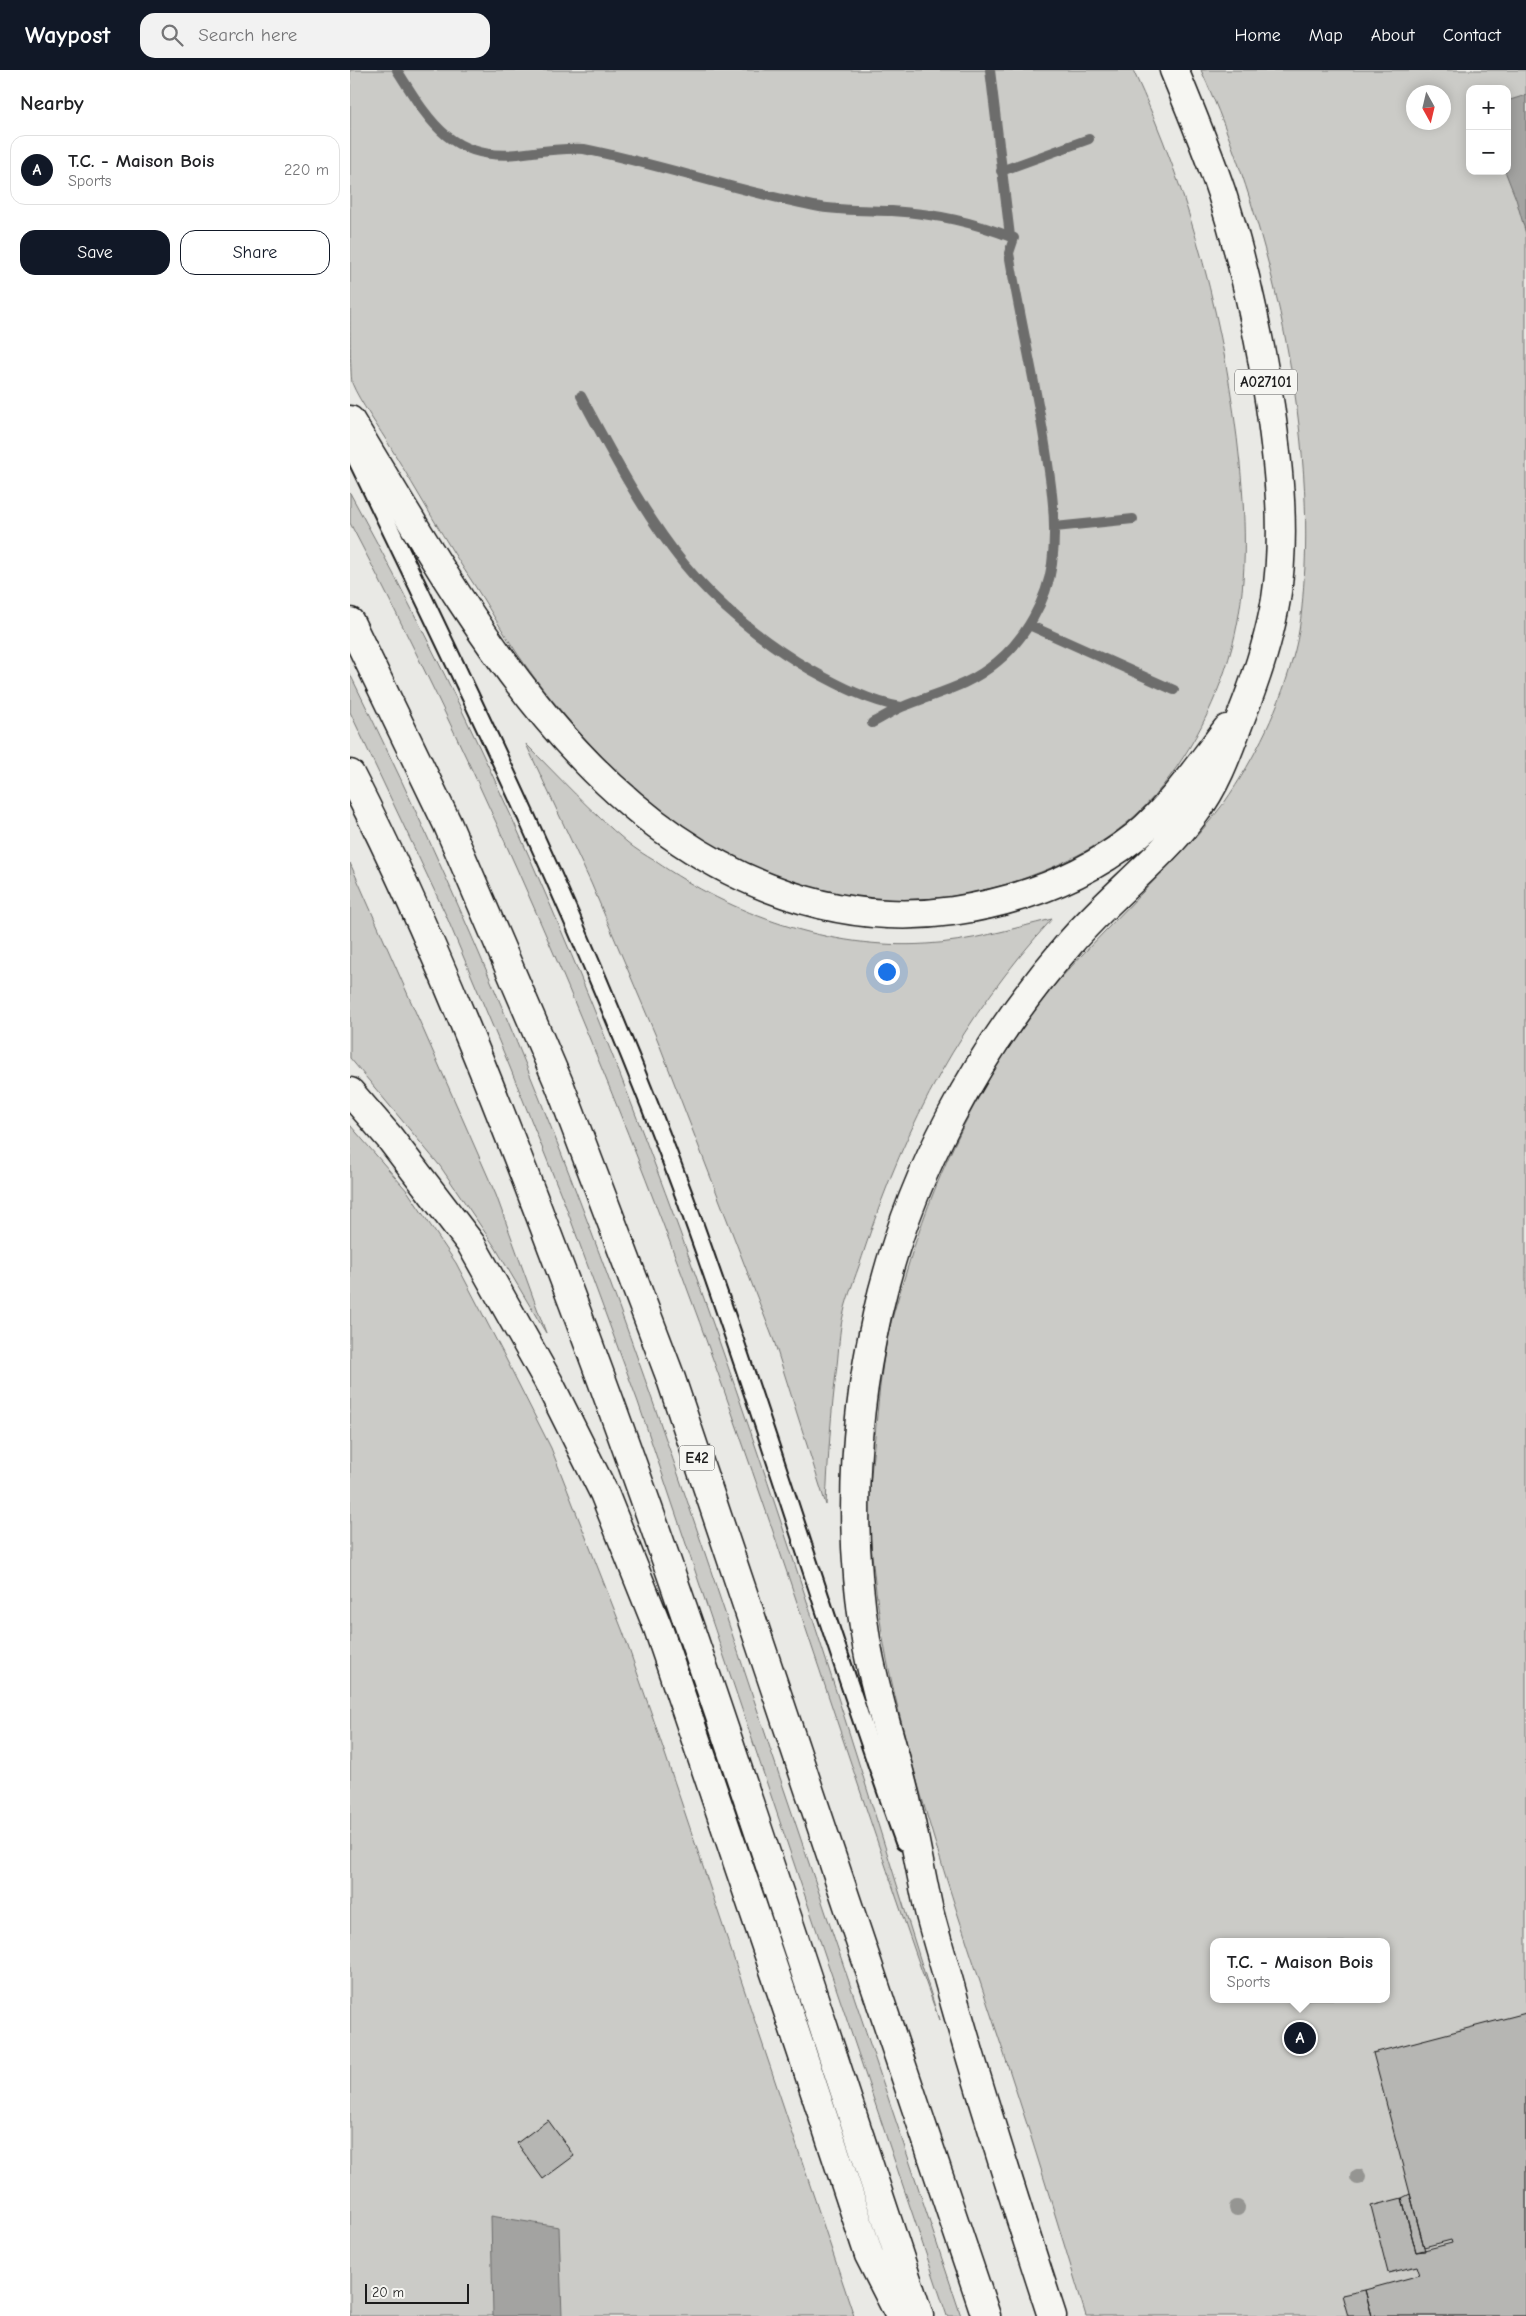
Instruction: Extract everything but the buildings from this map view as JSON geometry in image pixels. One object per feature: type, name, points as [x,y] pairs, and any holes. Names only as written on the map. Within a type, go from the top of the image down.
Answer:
[{"type":"highway","name":"A027101","points":[[1174,70],[1220,189],[1238,246],[1254,314],[1274,433],[1280,516],[1277,594],[1268,640],[1246,704]]},
{"type":"highway","points":[[350,420],[441,568],[506,666],[540,709],[588,762],[632,807],[667,833],[705,857],[748,880],[795,898],[835,910],[907,915],[979,907],[1047,887],[1108,855],[1137,834],[1185,785],[1246,704]]},
{"type":"highway","name":"E42","points":[[350,622],[447,823],[560,1086],[670,1376],[986,2316]]},
{"type":"highway","points":[[1052,2316],[990,2126],[929,1912],[906,1798],[866,1643],[855,1549],[856,1455],[861,1412],[876,1318],[889,1266],[906,1215],[947,1122],[972,1077],[1029,994],[1072,940],[1172,841],[1199,808],[1215,783],[1227,757],[1246,704]]},
{"type":"highway","points":[[350,774],[388,847],[500,1109],[612,1404],[676,1587],[919,2316]]},
{"type":"highway","points":[[350,1092],[389,1137],[471,1244],[548,1381],[604,1493],[658,1628],[869,2256],[900,2316]]},
{"type":"lane","points":[[350,446],[468,689],[547,861],[618,1027],[684,1196],[750,1384],[876,1764],[929,1912]]},
{"type":"shaded area","points":[[350,70],[1133,70],[1154,117],[1189,213],[1215,312],[1226,362],[1234,413],[1242,487],[1244,533],[1241,602],[1232,647],[1225,670],[1207,715],[1196,736],[1183,758],[1154,797],[1112,835],[1084,852],[1040,872],[985,890],[945,897],[906,900],[866,898],[827,891],[789,880],[751,865],[688,830],[639,792],[594,748],[553,701],[526,666],[453,552],[352,383],[350,357]]},
{"type":"shaded area","points":[[1201,70],[1526,70],[1526,2316],[1086,2316],[1030,2133],[928,1820],[900,1717],[879,1616],[869,1509],[871,1472],[883,1363],[889,1330],[917,1237],[954,1144],[1003,1057],[1058,981],[1197,836],[1224,803],[1247,767],[1266,730],[1282,691],[1295,650],[1301,619],[1305,566],[1305,505],[1301,442],[1280,312],[1246,186]]},
{"type":"shaded area","points":[[1526,95],[1526,234],[1507,175],[1511,175],[1511,100]]},
{"type":"shaded area","points":[[350,493],[445,675],[531,861],[610,1049],[683,1241],[751,1434],[816,1629],[939,2020],[735,1422],[663,1224],[592,1046],[517,869],[436,695],[350,523]]},
{"type":"shaded area","points":[[350,674],[400,777],[471,934],[537,1092],[600,1255],[687,1501],[961,2316],[947,2316],[638,1402],[566,1207],[445,913],[350,712]]},
{"type":"shaded area","points":[[526,744],[601,819],[637,850],[717,898],[750,913],[784,925],[819,935],[854,941],[926,944],[974,938],[1052,919],[991,994],[940,1073],[899,1157],[881,1202],[850,1290],[842,1322],[831,1418],[826,1505],[774,1341],[658,1041],[591,883]]},
{"type":"shaded area","points":[[350,863],[496,1195],[546,1333],[495,1247],[440,1166],[350,1058]]},
{"type":"shaded area","points":[[350,1125],[408,1192],[456,1263],[551,1448],[623,1632],[854,2316],[350,2316]]},
{"type":"shaded area","points":[[491,2216],[559,2227],[562,2316],[493,2316]]},
{"type":"waterway","points":[[397,70],[420,106],[444,134],[459,144],[475,151],[495,154],[518,154],[558,149],[584,149],[614,155],[790,201],[847,210],[924,214],[969,223],[1014,238],[1009,253],[1039,410],[1054,514],[1054,548],[1049,578],[1040,605],[1033,618],[1017,642],[997,662],[963,684],[894,710],[872,723]]},
{"type":"waterway","points":[[990,70],[1010,236]]},
{"type":"waterway","points":[[1001,171],[1089,139]]},
{"type":"waterway","points":[[581,396],[616,461],[655,524],[684,564],[711,594],[743,623],[794,660],[866,697],[901,707]]},
{"type":"waterway","points":[[1055,527],[1133,519]]},
{"type":"waterway","points":[[1029,625],[1174,690]]},
{"type":"place","name":"T.C. - Maison Bois","points":[[1300,2038]]}]
